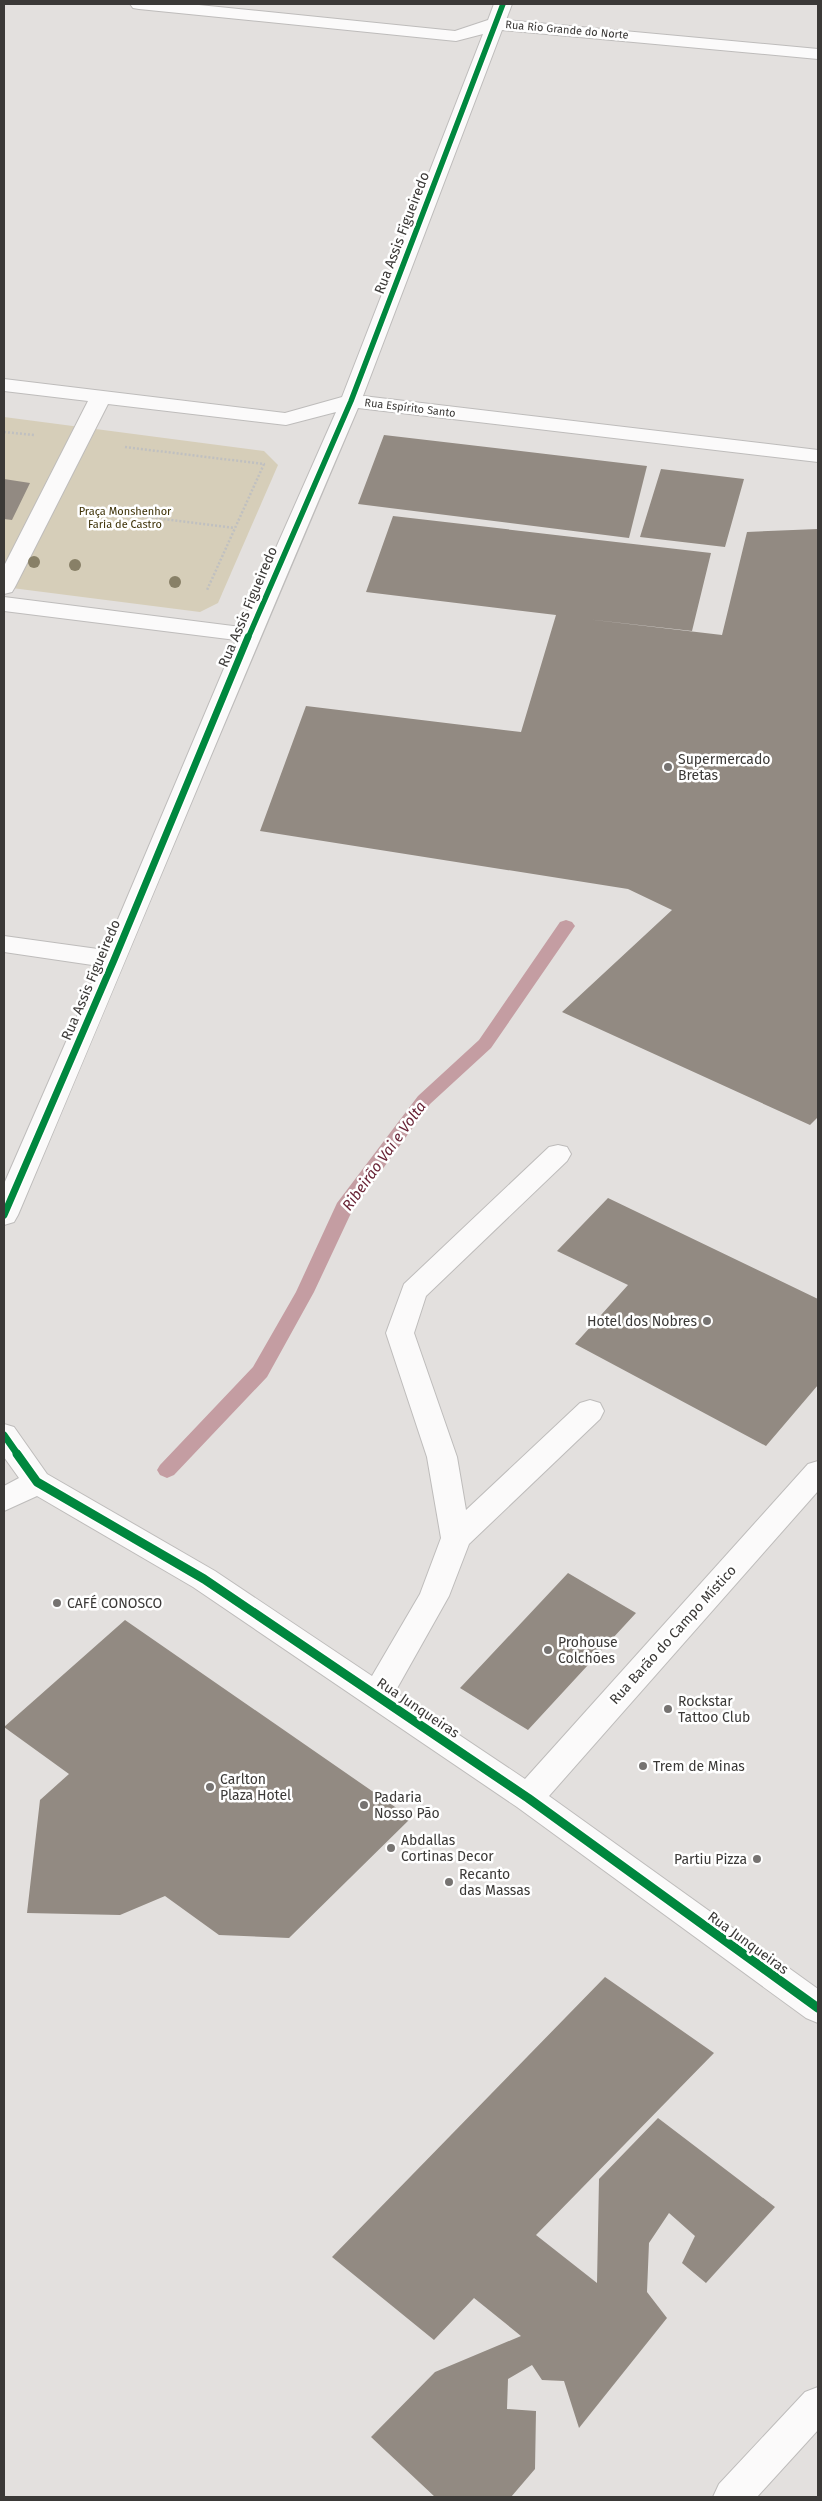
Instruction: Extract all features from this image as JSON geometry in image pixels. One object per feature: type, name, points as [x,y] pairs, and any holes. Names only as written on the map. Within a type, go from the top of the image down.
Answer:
[{"type":"street","name":"Rua Rio Grande do Norte","points":[[139,4],[456,36],[495,24],[818,54]]},
{"type":"street","name":"Rua Assis Figueiredo","points":[[4,1215],[114,960],[249,635],[351,401],[504,4]]},
{"type":"street","name":"Rua Espírito Santo","points":[[4,385],[286,419],[351,401],[818,456]]},
{"type":"street","points":[[4,587],[101,396]]},
{"type":"street","points":[[4,604],[249,635]]},
{"type":"street","points":[[4,944],[114,960]]},
{"type":"street","points":[[456,1538],[442,1457],[400,1333],[414,1291],[558,1154]]},
{"type":"street","points":[[377,1696],[434,1596],[456,1538],[590,1411]]},
{"type":"street","name":"Rua Junqueiras","points":[[4,1435],[37,1482],[204,1579],[528,1798],[818,2008]]},
{"type":"street","name":"Rua Barão do Campo Místico","points":[[528,1798],[818,1472]]},
{"type":"street","points":[[4,1500],[37,1482]]},
{"type":"street","points":[[732,2497],[818,2404]]},
{"type":"path","points":[[4,432],[264,464],[205,594]]},
{"type":"path","points":[[47,504],[235,528]]},
{"type":"green space","name":"Praça Monshenhor Faria de Castro","points":[[4,417],[264,451],[278,465],[218,603],[200,612],[4,587]]},
{"type":"building","points":[[384,435],[647,466],[629,538],[358,504]]},
{"type":"building","points":[[661,469],[744,479],[725,547],[640,537]]},
{"type":"building","points":[[4,479],[30,483],[12,520],[4,519]]},
{"type":"building","points":[[393,516],[711,553],[692,631],[586,619],[722,635],[747,532],[818,529],[818,1117],[810,1125],[562,1012],[672,910],[628,889],[260,831],[306,706],[521,732],[556,615],[366,592]]},
{"type":"building","name":"Hotel dos Nobres","points":[[608,1198],[818,1299],[818,1385],[766,1446],[575,1344],[628,1285],[557,1251]]},
{"type":"building","name":"Prohouse Colchões","points":[[568,1573],[636,1613],[528,1730],[460,1688]]},
{"type":"building","name":"Carlton Plaza Hotel","points":[[125,1620],[411,1818],[289,1938],[219,1935],[165,1896],[120,1915],[27,1913],[40,1800],[69,1774],[4,1727]]},
{"type":"building","points":[[605,1977],[714,2053],[536,2235],[597,2283],[599,2179],[658,2118],[775,2207],[706,2283],[682,2263],[695,2236],[669,2213],[649,2243],[647,2292],[667,2318],[579,2428],[564,2381],[542,2380],[532,2365],[508,2379],[507,2409],[536,2411],[535,2469],[511,2497],[435,2497],[371,2437],[435,2372],[521,2336],[474,2298],[434,2340],[332,2257]]},
{"type":"waterway","name":"Ribeirão Vai e Volta","points":[[167,1470],[260,1372],[305,1292],[344,1208],[424,1100],[485,1044],[566,926]]},
{"type":"cycle path","points":[[4,1215],[114,960],[249,635],[351,401],[503,4]]},
{"type":"cycle path","points":[[4,1435],[37,1482],[204,1579],[528,1798],[818,2008]]},
{"type":"place","name":"Supermercado Bretas","points":[[668,767]]},
{"type":"place","name":"Hotel dos Nobres","points":[[707,1321]]},
{"type":"place","name":"CAFÉ CONOSCO","points":[[57,1603]]},
{"type":"place","name":"Prohouse Colchões","points":[[548,1650]]},
{"type":"place","name":"Rockstar Tattoo Club","points":[[668,1709]]},
{"type":"place","name":"Trem de Minas","points":[[643,1766]]},
{"type":"place","name":"Carlton Plaza Hotel","points":[[210,1787]]},
{"type":"place","name":"Padaria Nosso Pão","points":[[364,1805]]},
{"type":"place","name":"Abdallas Cortinas Decor","points":[[391,1848]]},
{"type":"place","name":"Partiu Pizza","points":[[757,1859]]},
{"type":"place","name":"Recanto das Massas","points":[[449,1882]]}]
